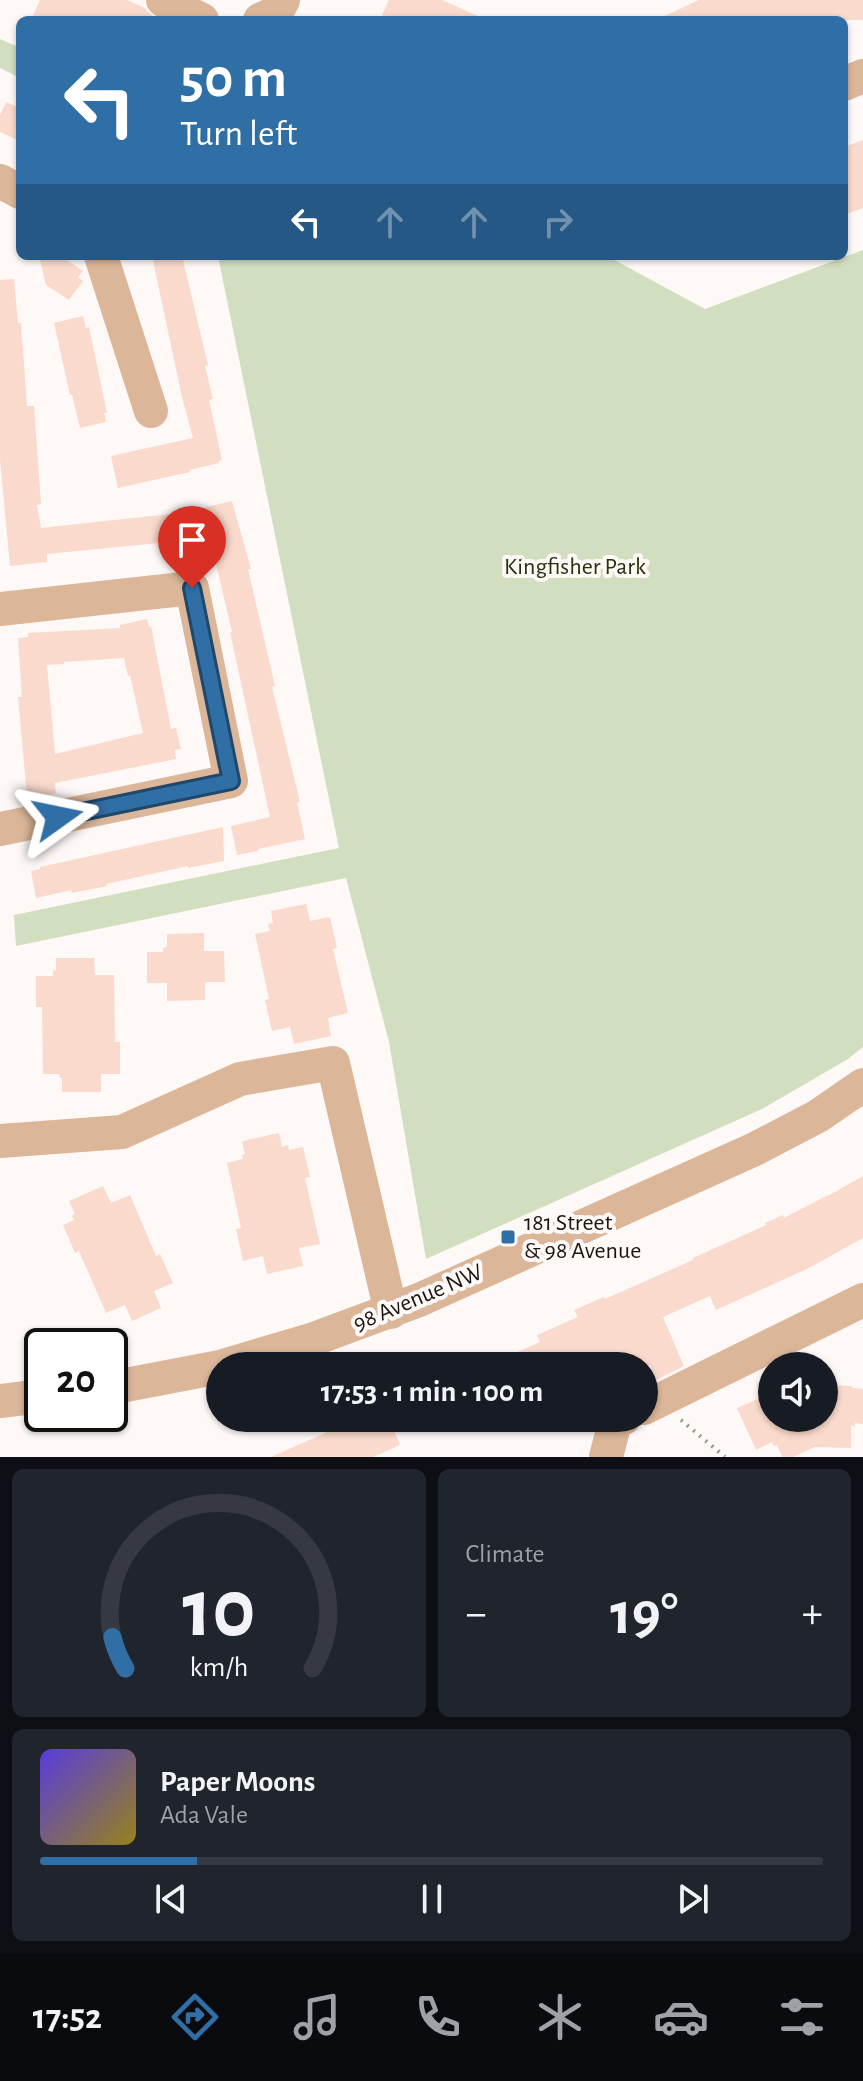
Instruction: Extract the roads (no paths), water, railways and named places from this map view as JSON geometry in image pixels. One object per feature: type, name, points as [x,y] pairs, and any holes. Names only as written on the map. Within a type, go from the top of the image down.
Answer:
[{"type":"street","points":[[163,0],[194,16]]},
{"type":"street","points":[[268,16],[277,12],[283,0]]},
{"type":"street","points":[[102,260],[151,411]]},
{"type":"street","points":[[0,609],[192,588],[231,781],[0,829]]},
{"type":"street","points":[[0,1141],[122,1132],[240,1079],[333,1063],[391,1312]]},
{"type":"street","name":"98 Avenue NW","points":[[270,1352],[391,1312],[755,1149],[818,1116],[863,1085]]},
{"type":"street","points":[[658,1402],[863,1300]]},
{"type":"street","name":"98 Avenue NW","points":[[128,1384],[206,1369]]},
{"type":"street","points":[[0,1401],[24,1398]]},
{"type":"street","points":[[606,1457],[612,1432]]},
{"type":"place","name":"181 Street & 98 Avenue","points":[[508,1237]]},
{"type":"park label","name":"Kingfisher Park","points":[[575,567]]}]
